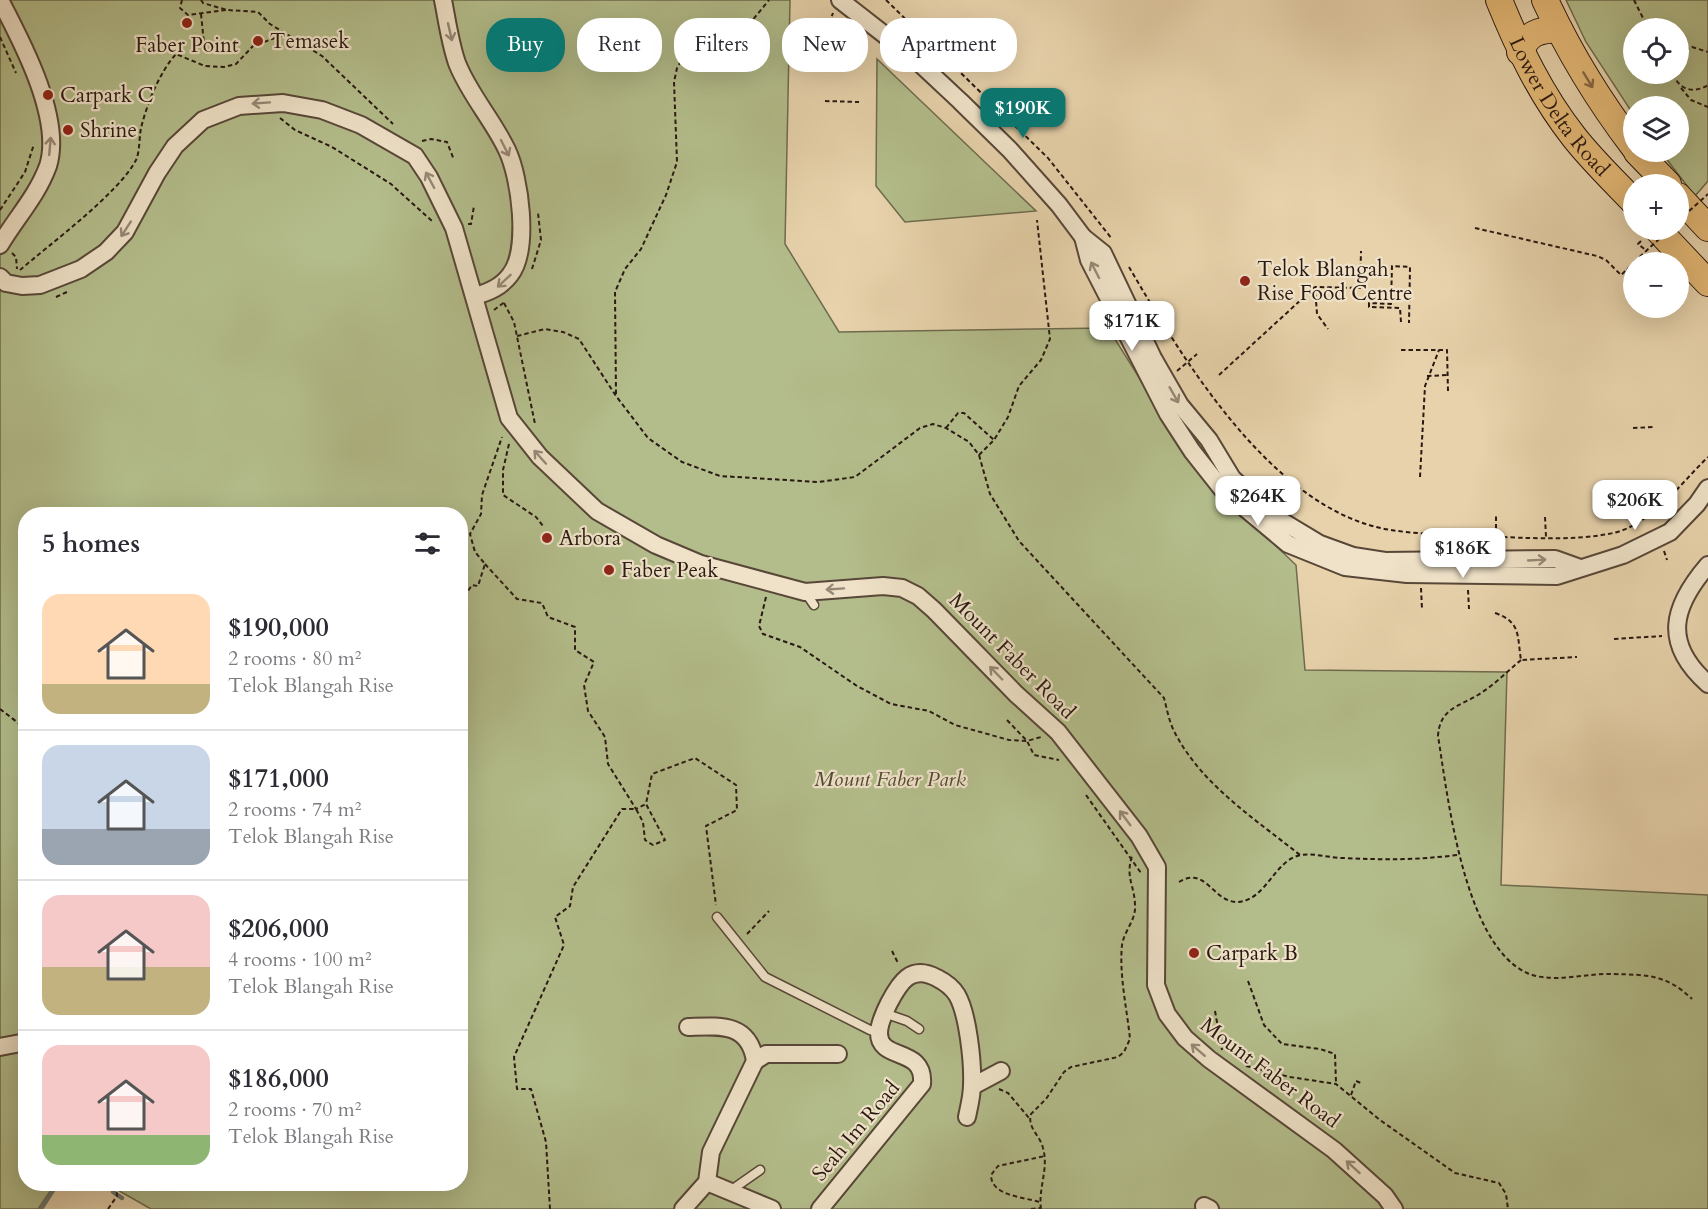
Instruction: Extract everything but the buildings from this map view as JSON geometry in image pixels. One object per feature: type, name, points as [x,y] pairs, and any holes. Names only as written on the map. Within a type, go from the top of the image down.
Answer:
[{"type":"main road","name":"Lower Delta Road","points":[[1499,0],[1520,52],[1554,110],[1576,139],[1623,190]]},
{"type":"main road","name":"Lower Delta Road","points":[[1545,0],[1606,111],[1623,133]]},
{"type":"main road","points":[[1520,52],[1526,39],[1533,33],[1559,29]]},
{"type":"main road","name":"Lower Delta Road","points":[[1647,162],[1658,174]]},
{"type":"main road","points":[[1689,208],[1708,228]]},
{"type":"main road","points":[[1667,240],[1708,283]]},
{"type":"street","points":[[0,0],[48,109],[52,143],[48,165],[32,201],[0,245]]},
{"type":"street","points":[[443,0],[458,63],[507,151],[516,176],[521,225],[519,252],[511,274],[496,288],[475,296]]},
{"type":"street","points":[[838,4],[913,57],[984,125],[1059,205],[1083,237],[1104,253],[1153,358],[1180,405],[1209,440],[1232,478],[1270,514],[1301,535],[1345,554],[1385,561],[1554,559],[1580,568]]},
{"type":"street","name":"Mount Faber Road","points":[[0,276],[6,283],[23,286],[40,285],[81,269],[108,250],[125,232],[157,173],[175,146],[203,120],[239,106],[283,103],[322,110],[351,121],[415,156],[429,177],[454,228],[509,418],[540,457],[597,511],[674,553],[701,564],[809,598],[883,586],[902,588],[918,596],[1058,732],[1139,836],[1157,867],[1156,985],[1167,1014],[1185,1038],[1209,1059],[1334,1150],[1385,1196],[1394,1209]]},
{"type":"street","points":[[1083,237],[1089,260],[1168,414],[1192,451],[1222,489],[1288,544],[1345,567],[1407,574],[1557,576],[1642,547],[1671,532],[1697,504],[1708,488]]},
{"type":"street","points":[[1192,451],[1209,440]]},
{"type":"street","points":[[1708,564],[1683,597],[1677,618],[1676,635],[1681,651],[1708,684]]},
{"type":"street","points":[[879,1032],[884,1013],[900,982],[912,973],[927,973],[946,983],[962,1005],[978,1084],[967,1117]]},
{"type":"street","points":[[682,1209],[707,1182],[711,1152],[752,1073],[755,1061],[749,1042],[740,1033],[729,1028],[688,1026]]},
{"type":"street","name":"Seah Im Road","points":[[820,1209],[922,1083],[918,1064],[913,1059],[889,1050],[880,1039],[879,1032]]},
{"type":"street","points":[[0,1047],[18,1043]]},
{"type":"street","points":[[755,1061],[766,1054],[838,1054]]},
{"type":"street","points":[[978,1084],[1001,1071]]},
{"type":"street","points":[[707,1182],[772,1209]]},
{"type":"lane","points":[[717,917],[765,977],[870,1030],[879,1032]]},
{"type":"lane","points":[[884,1013],[907,1021],[919,1029]]},
{"type":"lane","points":[[730,1191],[760,1170]]},
{"type":"path","points":[[182,0],[180,8],[188,15],[227,10],[258,12],[286,34],[322,56],[398,128]]},
{"type":"path","points":[[201,0],[227,10]]},
{"type":"path","points":[[616,396],[615,292],[625,269],[641,249],[666,195],[677,162],[674,82],[677,68],[684,56],[694,47],[752,22],[769,0]]},
{"type":"path","points":[[1634,0],[1643,18]]},
{"type":"path","points":[[831,18],[838,4]]},
{"type":"path","points":[[201,14],[204,43]]},
{"type":"path","points":[[18,272],[112,190],[136,160],[142,126],[150,101],[167,64],[176,54],[205,66],[224,68],[236,64],[253,46],[286,34]]},
{"type":"path","points":[[1689,48],[1692,46],[1708,52]]},
{"type":"path","points":[[1678,84],[1691,100],[1708,107]]},
{"type":"path","points":[[1680,84],[1692,90],[1708,85]]},
{"type":"path","points":[[825,101],[859,102]]},
{"type":"path","points":[[295,130],[332,147],[391,184],[428,219]]},
{"type":"path","points":[[414,143],[431,139],[447,142],[454,160]]},
{"type":"path","points":[[0,210],[25,172],[35,141]]},
{"type":"path","points":[[1689,211],[1708,194]]},
{"type":"path","points":[[979,455],[994,440],[1008,417],[1019,386],[1041,360],[1050,339],[1037,220]]},
{"type":"path","points":[[1475,228],[1597,256],[1606,260],[1621,275],[1623,273]]},
{"type":"path","points":[[1646,252],[1658,240]]},
{"type":"path","points":[[1219,375],[1315,287],[1360,288],[1361,251]]},
{"type":"path","points":[[1401,322],[1400,308],[1369,307],[1369,303],[1391,304],[1392,266],[1410,267],[1409,323]]},
{"type":"path","points":[[1315,287],[1317,314],[1328,329]]},
{"type":"path","points":[[488,314],[504,303],[514,322],[535,425]]},
{"type":"path","points":[[517,336],[545,329],[563,332],[579,339],[616,396],[648,438],[682,462],[720,476],[818,482],[855,477],[920,428],[933,424],[946,428],[969,442],[979,455],[990,494],[1019,541],[1164,698],[1174,731],[1188,755],[1233,803],[1300,855],[1410,861],[1457,855]]},
{"type":"path","points":[[1401,350],[1447,350],[1448,391]]},
{"type":"path","points":[[1420,477],[1427,376],[1439,350]]},
{"type":"path","points":[[1188,363],[1197,354]]},
{"type":"path","points":[[1427,376],[1448,375]]},
{"type":"path","points":[[946,428],[958,413],[964,413],[994,440]]},
{"type":"path","points":[[1233,423],[1288,481],[1339,513],[1390,530],[1496,536],[1607,535],[1630,527],[1659,508],[1708,458]]},
{"type":"path","points":[[1633,428],[1653,427]]},
{"type":"path","points":[[502,437],[482,495],[481,514],[470,534],[475,552],[517,599],[542,603],[548,617],[575,627],[575,650],[594,662],[584,685],[588,711],[605,737],[608,764],[643,822],[645,840],[653,845],[664,840],[646,804],[652,774],[695,758],[736,785],[737,810],[706,826],[717,917]]},
{"type":"path","points":[[510,441],[503,470],[503,495],[536,517],[543,526]]},
{"type":"path","points":[[1496,516],[1496,536]]},
{"type":"path","points":[[1545,517],[1546,537]]},
{"type":"path","points":[[1663,548],[1667,560]]},
{"type":"path","points":[[468,591],[472,585],[478,586],[485,564]]},
{"type":"path","points":[[769,586],[759,626],[767,636],[800,647],[857,686],[891,704],[929,711],[955,725],[1009,740],[1027,741]]},
{"type":"path","points":[[1468,590],[1469,609]]},
{"type":"path","points":[[1421,592],[1422,609]]},
{"type":"path","points":[[1495,613],[1510,618],[1516,627],[1521,660]]},
{"type":"path","points":[[1614,639],[1676,635]]},
{"type":"path","points":[[1577,657],[1521,660],[1481,694],[1449,709],[1438,726],[1457,855],[1496,947],[1509,963],[1528,974],[1549,978],[1600,974],[1662,978],[1677,984],[1692,999]]},
{"type":"path","points":[[0,710],[18,723]]},
{"type":"path","points":[[1007,720],[1027,741],[1035,755],[1061,761]]},
{"type":"path","points":[[1029,1118],[1033,1110],[1046,1099],[1064,1072],[1071,1067],[1118,1057],[1128,1046],[1130,1039],[1122,945],[1134,917],[1136,904],[1129,882],[1131,859],[1086,795]]},
{"type":"path","points":[[550,1209],[546,1142],[531,1089],[517,1089],[514,1057],[564,945],[555,917],[570,906],[573,887],[622,809],[636,809],[646,804]]},
{"type":"path","points":[[1179,882],[1196,878],[1203,880],[1225,900],[1246,900],[1263,888],[1274,873],[1300,855]]},
{"type":"path","points":[[738,943],[769,911]]},
{"type":"path","points":[[892,951],[902,970]]},
{"type":"path","points":[[1248,981],[1264,1025],[1282,1044],[1320,1049],[1335,1054],[1336,1084]]},
{"type":"path","points":[[1215,1011],[1222,1052]]},
{"type":"path","points":[[1239,1063],[1290,1077],[1336,1084],[1380,1120],[1455,1173],[1499,1183],[1506,1194],[1508,1209]]},
{"type":"path","points":[[1351,1095],[1356,1081],[1361,1083]]},
{"type":"path","points":[[978,1084],[1008,1093],[1029,1118],[1031,1127],[1043,1147],[1046,1169],[1041,1208],[1031,1209]]},
{"type":"path","points":[[1040,1202],[998,1190],[992,1184],[991,1175],[998,1166],[1045,1156]]},
{"type":"path","points":[[108,1209],[117,1196],[117,1191]]},
{"type":"green space","name":"Mount Faber Park","points":[[0,0],[790,0],[790,18],[782,18],[782,72],[789,72],[785,244],[839,332],[1108,328],[1199,473],[1296,565],[1305,670],[1507,672],[1501,885],[1708,895],[1708,1209],[151,1209],[119,1191],[468,1191],[468,507],[18,507],[18,1191],[50,1191],[38,1209],[0,1209]]},
{"type":"green space","points":[[1566,0],[1708,0],[1708,181],[1695,196],[1689,188],[1689,174],[1678,174],[1669,162],[1689,162],[1689,96],[1623,96],[1623,99],[1586,42]]},
{"type":"green space","points":[[877,59],[880,62],[880,72],[891,72],[1036,211],[905,222],[876,186]]},
{"type":"waterway","points":[[41,1209],[53,1191]]},
{"type":"waterway","points":[[113,1192],[122,1198]]},
{"type":"place","name":"Faber Point","points":[[187,23]]},
{"type":"place","name":"Temasek","points":[[258,41]]},
{"type":"place","name":"Carpark C","points":[[48,95]]},
{"type":"place","name":"Shrine","points":[[68,130]]},
{"type":"place","name":"Telok Blangah Rise Food Centre","points":[[1245,281]]},
{"type":"place","name":"Arbora","points":[[547,538]]},
{"type":"place","name":"Faber Peak","points":[[609,570]]},
{"type":"place","name":"Carpark B","points":[[1194,953]]}]
